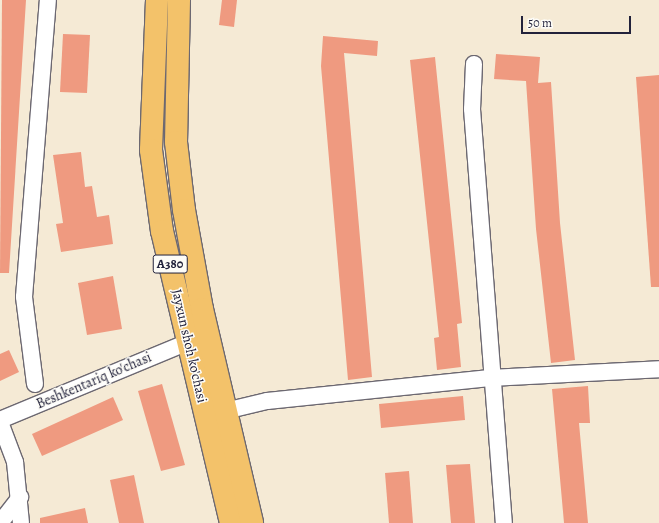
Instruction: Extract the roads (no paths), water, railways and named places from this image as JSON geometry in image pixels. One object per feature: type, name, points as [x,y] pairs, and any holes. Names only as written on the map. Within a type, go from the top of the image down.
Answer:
[{"type":"highway","name":"Jayxun shoh ko'chasi","points":[[157,0],[151,150],[162,231],[231,523]]},
{"type":"highway","name":"Jayxun shoh ko'chasi","points":[[179,0],[175,76],[178,157],[202,309],[252,523]]},
{"type":"street","points":[[35,384],[24,297],[48,0]]},
{"type":"street","points":[[474,64],[472,109],[490,378],[504,523]]},
{"type":"street","name":"Beshkentariq ko'chasi","points":[[0,421],[188,342]]},
{"type":"street","points":[[225,411],[267,400],[490,378],[659,369]]},
{"type":"street","points":[[0,421],[15,462],[20,497],[20,523]]},
{"type":"street","points":[[0,523],[20,497]]}]
